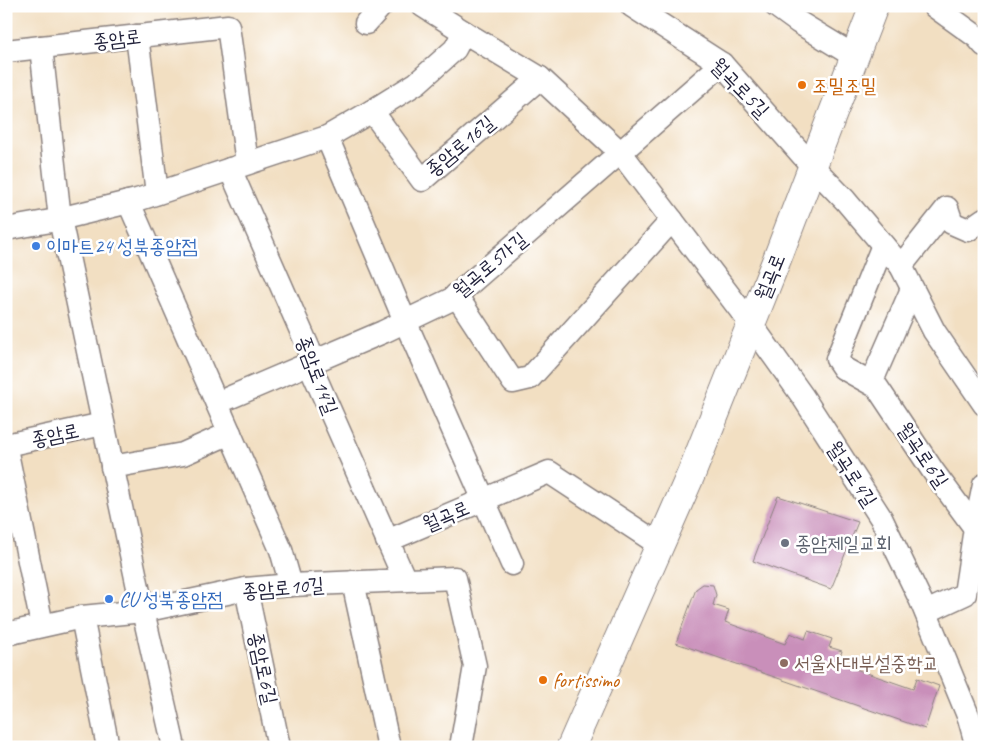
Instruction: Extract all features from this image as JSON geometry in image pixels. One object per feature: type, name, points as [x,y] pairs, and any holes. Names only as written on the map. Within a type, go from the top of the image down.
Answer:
[{"type":"main road","name":"월곡로","points":[[571,747],[692,472],[874,6]]},
{"type":"street","points":[[366,24],[381,6]]},
{"type":"street","points":[[423,6],[540,78],[620,153],[751,324]]},
{"type":"street","name":"월곡로5길","points":[[632,6],[722,64],[812,166]]},
{"type":"street","points":[[776,6],[798,22],[854,56]]},
{"type":"street","points":[[934,6],[984,45]]},
{"type":"street","name":"종암로","points":[[6,51],[228,26]]},
{"type":"street","name":"종암로14길","points":[[228,26],[239,166],[309,348],[309,363],[404,580]]},
{"type":"street","points":[[6,229],[128,202],[327,137],[417,83],[455,49],[464,32]]},
{"type":"street","points":[[137,36],[157,193]]},
{"type":"street","points":[[42,48],[60,218],[143,611],[174,747]]},
{"type":"street","name":"월곡로5가길","points":[[217,403],[383,332],[452,299],[722,64]]},
{"type":"street","name":"종암로16길","points":[[372,111],[422,180],[540,78]]},
{"type":"street","points":[[327,137],[404,321],[512,564]]},
{"type":"street","points":[[812,166],[845,200],[901,266],[934,331],[984,404]]},
{"type":"street","points":[[128,202],[281,550],[291,585]]},
{"type":"street","points":[[901,266],[947,208],[952,223],[968,230],[984,219]]},
{"type":"street","points":[[456,295],[513,382],[530,378],[672,220]]},
{"type":"street","name":"월곡로6길","points":[[883,245],[838,359],[843,368],[877,386],[933,471],[975,528]]},
{"type":"street","points":[[871,383],[912,289]]},
{"type":"street","name":"월곡로4길","points":[[751,324],[803,398],[881,518],[926,612],[969,718],[977,747]]},
{"type":"street","name":"종암로","points":[[6,447],[103,424]]},
{"type":"street","points":[[112,467],[183,454],[230,433]]},
{"type":"street","points":[[6,447],[42,625]]},
{"type":"street","name":"월곡로","points":[[387,541],[549,472],[660,545]]},
{"type":"street","points":[[926,612],[965,594],[984,485]]},
{"type":"street","name":"종암로10길","points":[[6,634],[82,617],[143,611],[246,589],[291,585],[455,578],[475,666],[461,747]]},
{"type":"street","name":"종암로10길","points":[[354,582],[389,747]]},
{"type":"street","name":"종암로6길","points":[[246,589],[279,747]]},
{"type":"street","points":[[82,617],[108,747]]},
{"type":"building","name":"종암제일교회","points":[[778,496],[858,522],[831,589],[753,561]]},
{"type":"building","points":[[703,584],[713,585],[716,595],[713,605],[729,610],[725,622],[785,644],[790,633],[805,639],[808,631],[832,639],[829,647],[842,651],[838,663],[913,689],[917,678],[939,686],[925,729],[676,643],[696,589]]},
{"type":"place","name":"조밀조밀","points":[[802,85]]},
{"type":"place","name":"이마트24 성북종암점","points":[[36,246]]},
{"type":"place","name":"종암제일교회","points":[[785,543]]},
{"type":"place","name":"CU 성북종암점","points":[[109,599]]},
{"type":"place","name":"서울사대부설중학교","points":[[784,663]]},
{"type":"place","name":"fortissimo","points":[[543,680]]}]
